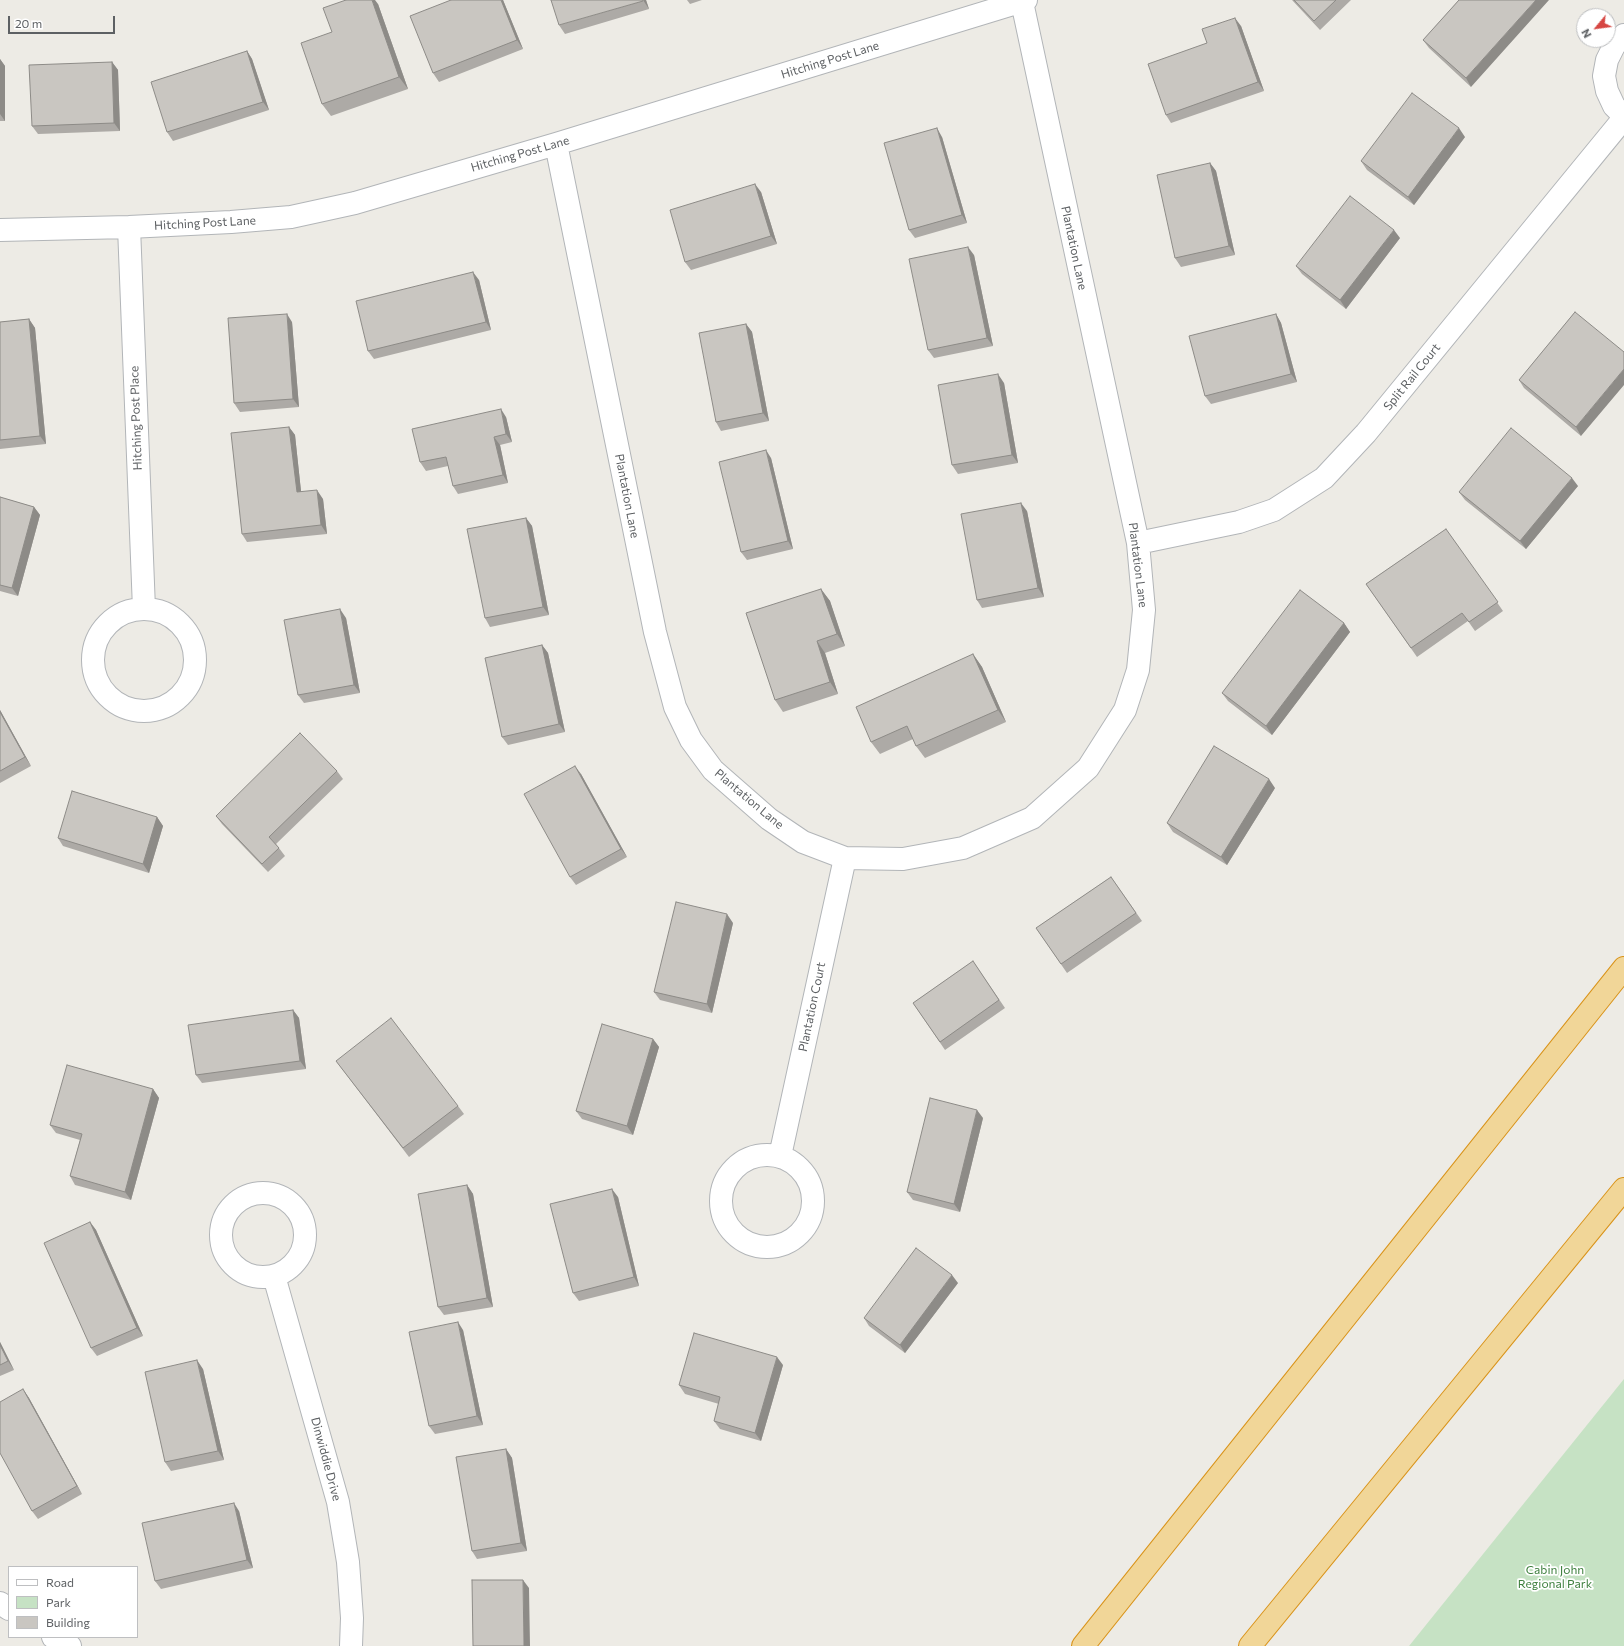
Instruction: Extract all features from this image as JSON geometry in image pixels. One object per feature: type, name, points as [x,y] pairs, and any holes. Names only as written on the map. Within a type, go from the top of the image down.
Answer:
[{"type":"highway","points":[[1083,1646],[1624,968]]},
{"type":"highway","points":[[1250,1646],[1624,1189]]},
{"type":"street","name":"Hitching Post Lane","points":[[0,230],[129,227],[231,222],[291,217],[355,203],[556,144],[1024,1]]},
{"type":"street","name":"Plantation Lane","points":[[556,144],[654,632],[675,707],[691,740],[713,770],[769,819],[803,842],[845,858],[903,859],[963,848],[1032,818],[1088,768],[1124,710],[1138,670],[1144,610],[1138,543],[1024,1]]},
{"type":"street","name":"Split Rail Court","points":[[1138,543],[1239,522],[1274,510],[1324,478],[1366,434],[1624,117],[1614,106],[1607,91],[1604,76],[1607,60],[1614,46],[1624,35]]},
{"type":"street","name":"Hitching Post Place","points":[[129,227],[144,609]]},
{"type":"street","points":[[144,609],[159,612],[174,619],[185,630],[193,644],[195,660],[193,676],[186,690],[175,701],[161,709],[145,711],[129,709],[115,702],[104,691],[96,677],[94,661],[96,645],[103,631],[114,619],[128,612],[144,609]]},
{"type":"street","name":"Plantation Court","points":[[780,1156],[845,858]]},
{"type":"street","points":[[764,1155],[780,1156],[794,1163],[806,1174],[812,1189],[814,1205],[809,1220],[800,1234],[787,1242],[771,1247],[755,1245],[741,1238],[729,1227],[723,1212],[721,1196],[726,1181],[735,1168],[748,1159],[764,1155]]},
{"type":"street","name":"Dinwiddie Drive","points":[[274,1276],[338,1502],[348,1562],[352,1618],[351,1646]]},
{"type":"street","points":[[55,1638],[70,1646]]},
{"type":"green space","name":"Cabin John Regional Park","points":[[1624,1379],[1624,1646],[1409,1646]]},
{"type":"building","points":[[346,0],[372,0],[399,77],[322,104],[301,43],[332,32],[323,8]]},
{"type":"building","points":[[451,0],[501,0],[517,40],[433,73],[410,16]]},
{"type":"building","points":[[551,0],[643,0],[643,1],[559,25]]},
{"type":"building","points":[[1294,0],[1336,0],[1314,21]]},
{"type":"building","points":[[1459,0],[1536,0],[1466,78],[1423,40]]},
{"type":"building","points":[[1235,18],[1258,82],[1166,115],[1148,64],[1207,43],[1202,29]]},
{"type":"building","points":[[247,51],[263,102],[167,132],[151,82]]},
{"type":"building","points":[[112,62],[114,123],[32,126],[29,65]]},
{"type":"building","points":[[1412,93],[1459,128],[1408,197],[1361,161]]},
{"type":"building","points":[[937,128],[962,215],[909,230],[884,143]]},
{"type":"building","points":[[1210,163],[1229,246],[1175,258],[1157,175]]},
{"type":"building","points":[[755,184],[771,236],[685,262],[670,210]]},
{"type":"building","points":[[1350,196],[1394,230],[1340,300],[1296,266]]},
{"type":"building","points":[[968,247],[987,338],[928,350],[909,259]]},
{"type":"building","points":[[473,272],[486,322],[368,351],[356,301]]},
{"type":"building","points":[[1575,312],[1624,352],[1624,369],[1576,427],[1519,380]]},
{"type":"building","points":[[287,314],[293,399],[234,403],[228,318]]},
{"type":"building","points":[[1276,314],[1291,374],[1205,396],[1189,336]]},
{"type":"building","points":[[29,319],[40,436],[0,440],[0,322]]},
{"type":"building","points":[[746,324],[763,413],[716,422],[699,333]]},
{"type":"building","points":[[998,374],[1012,455],[952,465],[938,385]]},
{"type":"building","points":[[501,409],[506,434],[494,437],[503,475],[453,486],[446,457],[420,462],[412,429]]},
{"type":"building","points":[[289,427],[297,492],[317,490],[321,525],[242,534],[231,433]]},
{"type":"building","points":[[1511,428],[1572,478],[1520,541],[1459,492]]},
{"type":"building","points":[[766,450],[788,541],[741,552],[719,462]]},
{"type":"building","points":[[0,497],[34,507],[12,588],[0,585]]},
{"type":"building","points":[[1021,503],[1038,588],[977,600],[961,514]]},
{"type":"building","points":[[526,518],[543,607],[485,618],[467,529]]},
{"type":"building","points":[[1446,529],[1498,602],[1469,622],[1462,613],[1411,648],[1366,584]]},
{"type":"building","points":[[821,589],[837,634],[817,641],[830,682],[775,700],[746,613]]},
{"type":"building","points":[[1300,590],[1344,623],[1266,726],[1222,693]]},
{"type":"building","points":[[340,609],[354,685],[298,695],[284,620]]},
{"type":"building","points":[[542,645],[559,724],[502,737],[485,658]]},
{"type":"building","points":[[973,654],[998,710],[916,746],[907,726],[871,742],[856,707]]},
{"type":"building","points":[[0,712],[25,757],[0,771]]},
{"type":"building","points":[[300,733],[337,771],[269,837],[279,848],[262,864],[216,816]]},
{"type":"building","points":[[1214,746],[1269,779],[1221,857],[1167,823]]},
{"type":"building","points":[[575,766],[621,849],[570,877],[524,794]]},
{"type":"building","points":[[72,791],[157,817],[143,864],[58,838]]},
{"type":"building","points":[[1111,877],[1136,913],[1061,964],[1036,928]]},
{"type":"building","points":[[676,902],[727,914],[707,1004],[654,992]]},
{"type":"building","points":[[973,961],[999,1000],[940,1042],[913,1003]]},
{"type":"building","points":[[293,1010],[300,1061],[196,1075],[188,1025]]},
{"type":"building","points":[[391,1018],[458,1106],[403,1148],[336,1061]]},
{"type":"building","points":[[602,1024],[653,1039],[627,1126],[576,1111]]},
{"type":"building","points":[[67,1065],[153,1089],[125,1192],[70,1176],[82,1134],[50,1125]]},
{"type":"building","points":[[930,1098],[977,1110],[954,1204],[907,1192]]},
{"type":"building","points":[[467,1185],[487,1298],[438,1307],[418,1194]]},
{"type":"building","points":[[612,1189],[634,1277],[573,1293],[550,1204]]},
{"type":"building","points":[[90,1222],[137,1328],[91,1348],[44,1243]]},
{"type":"building","points":[[916,1248],[952,1275],[900,1345],[864,1318]]},
{"type":"building","points":[[458,1322],[477,1416],[429,1426],[409,1332]]},
{"type":"building","points":[[694,1333],[777,1357],[755,1433],[714,1421],[720,1397],[679,1385]]},
{"type":"building","points":[[0,1345],[8,1361],[0,1365]]},
{"type":"building","points":[[197,1360],[218,1451],[165,1462],[145,1372]]},
{"type":"building","points":[[23,1389],[77,1486],[32,1511],[0,1453],[0,1402]]},
{"type":"building","points":[[506,1449],[521,1543],[472,1551],[456,1457]]},
{"type":"building","points":[[234,1503],[247,1560],[155,1581],[142,1523]]},
{"type":"building","points":[[472,1580],[523,1580],[524,1646],[473,1646]]}]
